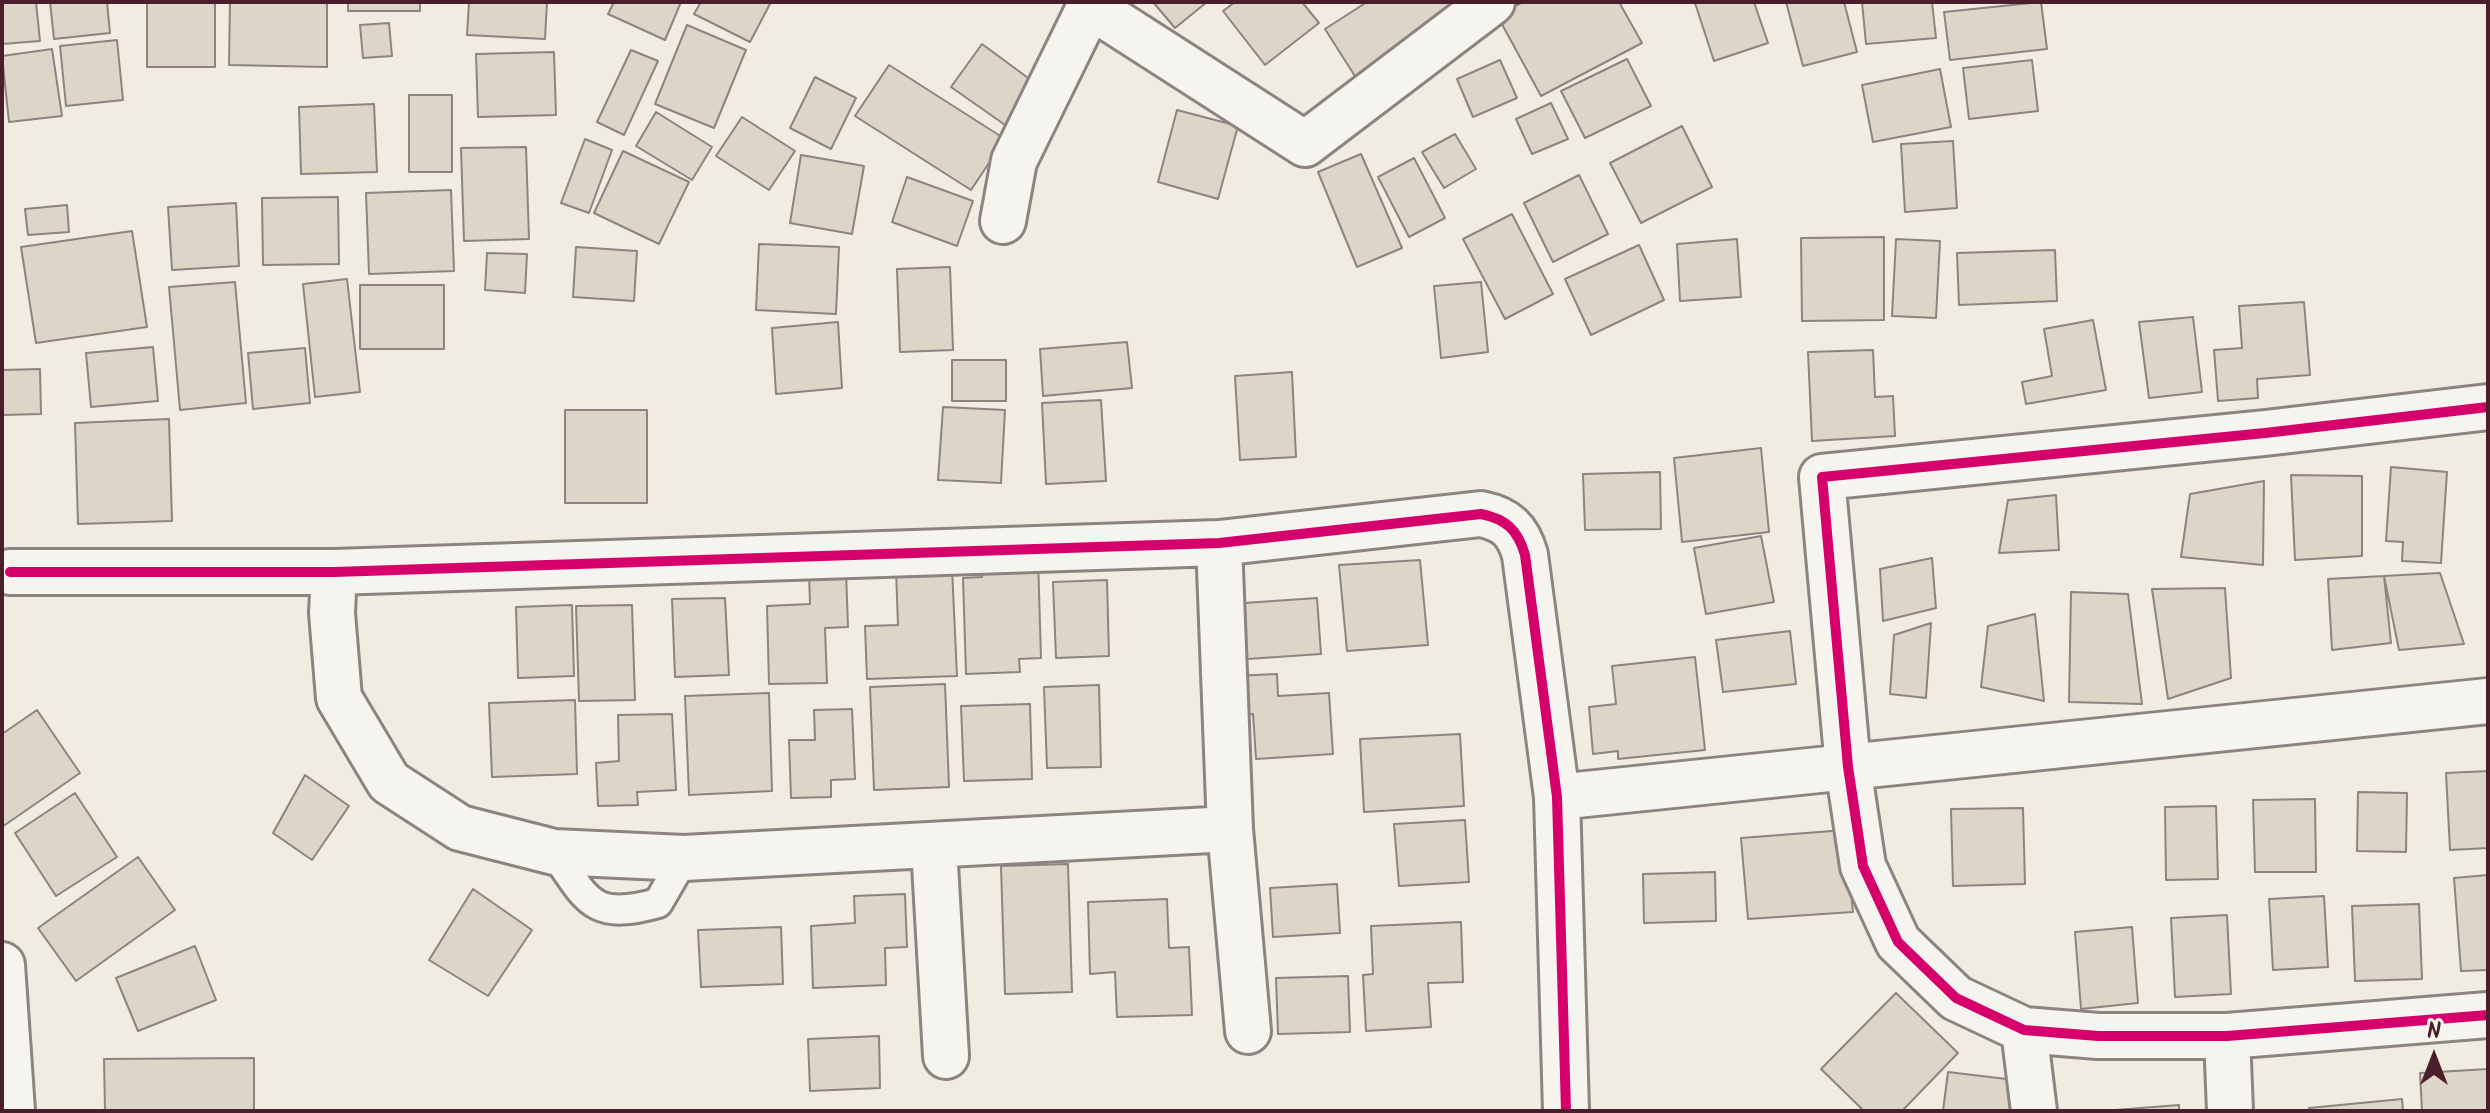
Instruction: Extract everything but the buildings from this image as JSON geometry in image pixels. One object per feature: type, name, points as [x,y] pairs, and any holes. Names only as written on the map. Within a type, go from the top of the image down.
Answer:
[{"type":"street","points":[[1003,221],[1014,161],[1091,4],[1305,144],[1492,2]]},
{"type":"street","points":[[2488,407],[2265,433],[1822,477],[1848,767],[1863,866],[1898,942],[1956,998],[2024,1030],[2098,1036],[2227,1036],[2488,1015]]},
{"type":"street","points":[[10,572],[334,572],[1219,543],[1481,514],[1501,518],[1520,537],[1525,555],[1557,797],[1566,1111]]},
{"type":"street","points":[[1219,543],[1230,829],[1248,1031]]},
{"type":"street","points":[[334,572],[332,613],[339,698],[389,782],[460,828],[554,852],[684,858],[1230,829]]},
{"type":"street","points":[[1557,797],[2488,701]]},
{"type":"street","points":[[934,847],[946,1056]]},
{"type":"street","points":[[2,965],[12,1111]]},
{"type":"street","points":[[2024,1030],[2034,1111]]},
{"type":"street","points":[[2227,1036],[2230,1111]]},
{"type":"lane","points":[[554,852],[587,900],[623,913],[658,903],[684,858]]},
{"type":"cycle path","points":[[2488,407],[2265,433],[1822,477],[1848,767],[1863,866],[1898,942],[1956,998],[2024,1030],[2098,1036],[2227,1036],[2488,1015]]},
{"type":"cycle path","points":[[10,572],[334,572],[1219,543],[1481,514],[1490,516],[1515,532],[1525,555],[1557,797],[1566,1111]]}]
